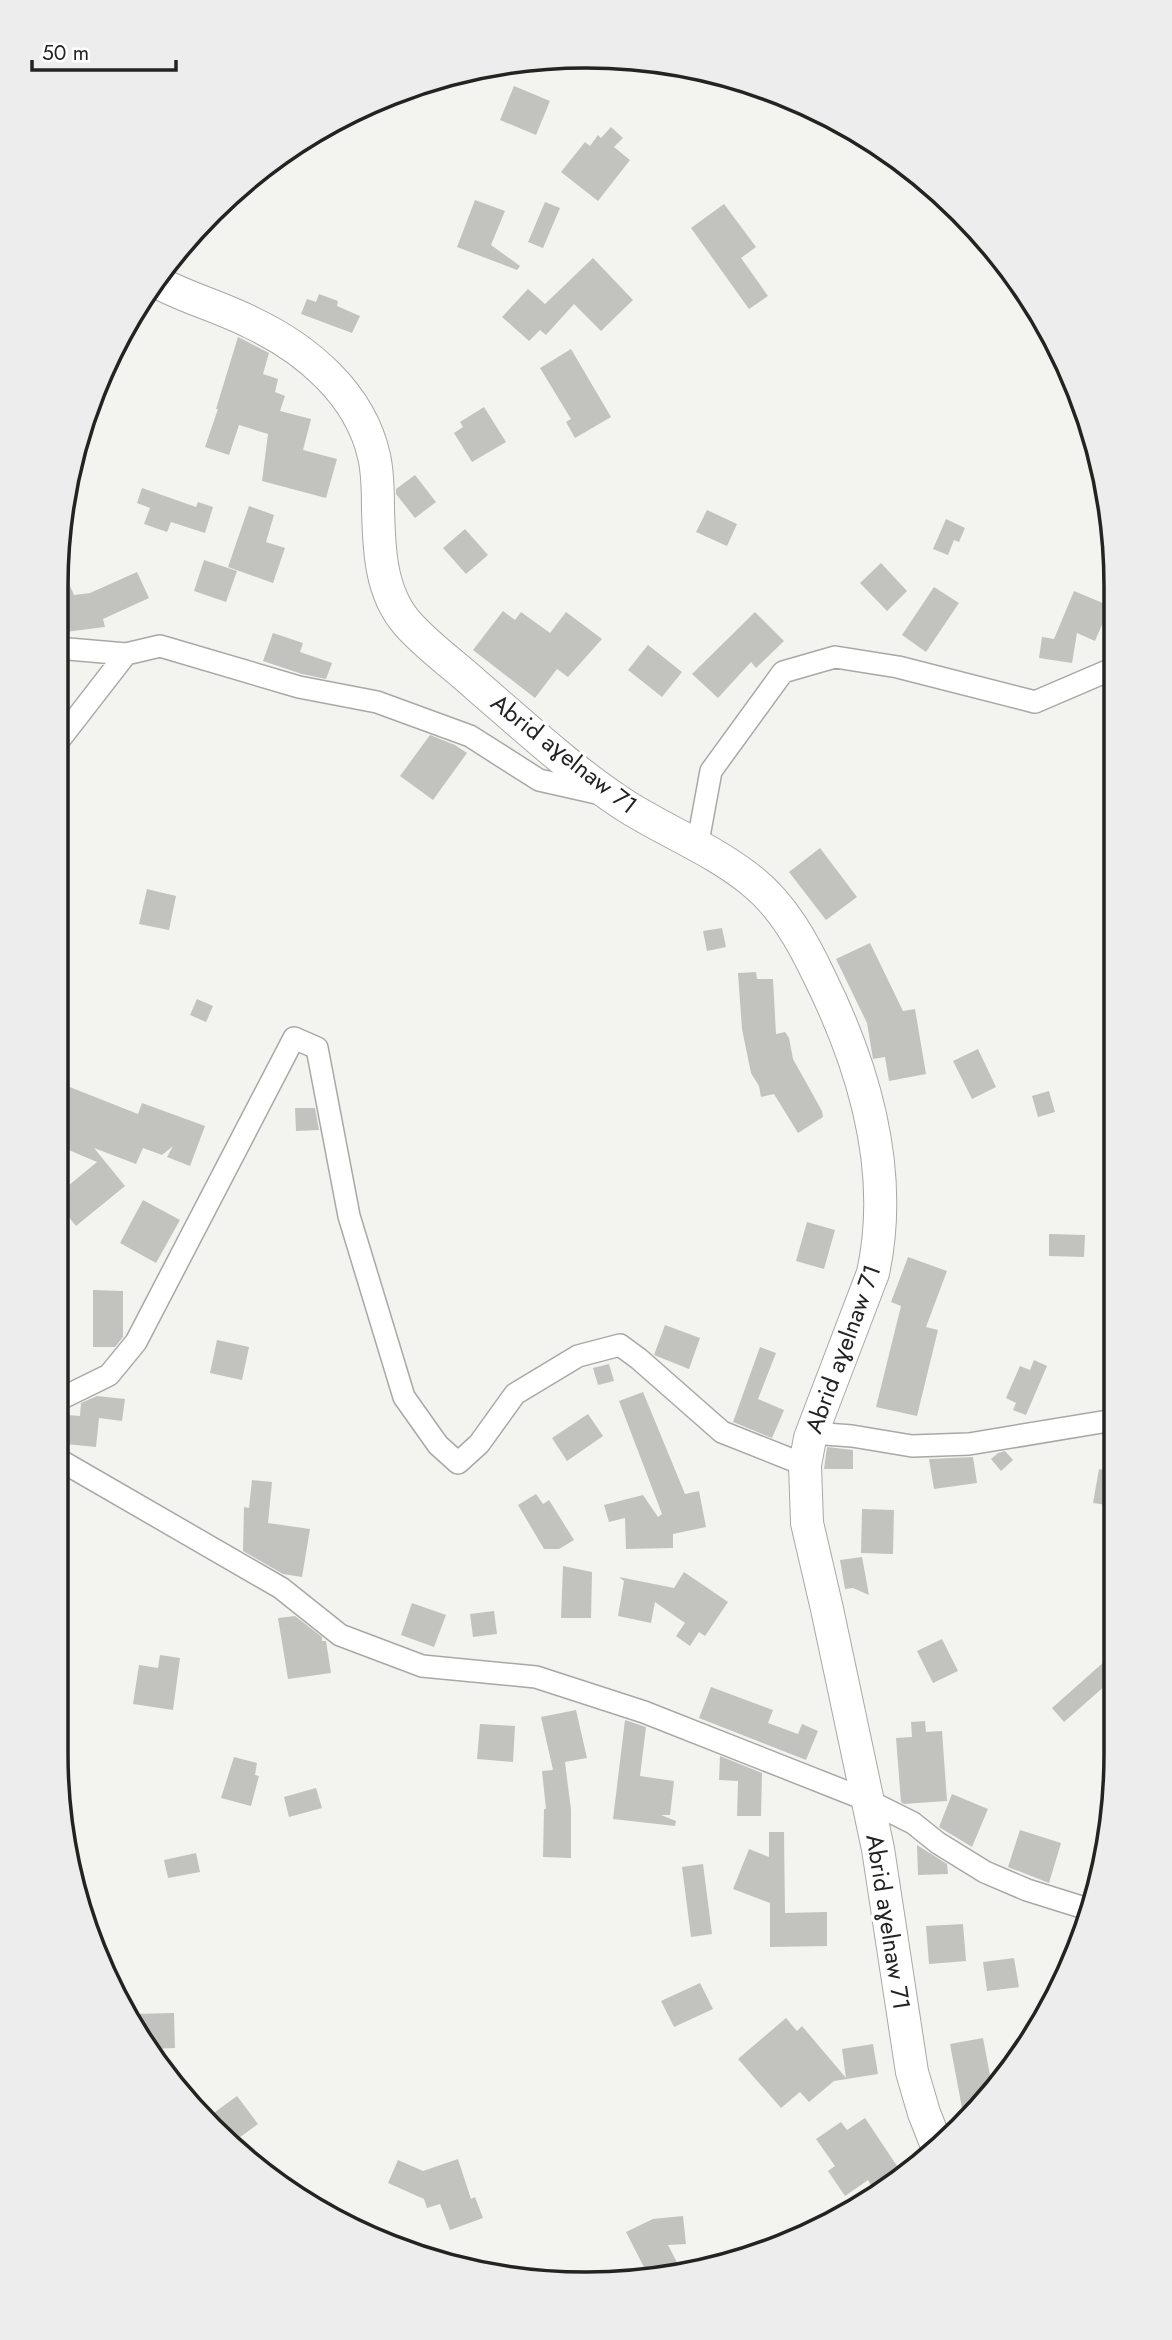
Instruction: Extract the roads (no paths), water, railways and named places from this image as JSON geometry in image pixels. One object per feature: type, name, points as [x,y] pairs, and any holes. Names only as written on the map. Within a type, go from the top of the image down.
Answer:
[{"type":"main road","name":"Abrid aɣelnaw 71","points":[[165,285],[251,322],[288,342],[307,355],[330,378],[344,394],[364,427],[374,457],[381,561],[386,583],[399,613],[418,635],[533,735],[613,797],[732,866],[754,883],[775,903],[804,945],[840,1018],[860,1071],[876,1138],[881,1212],[875,1261],[864,1299],[812,1433],[805,1465],[807,1523],[877,1849],[912,2072],[933,2137]]},
{"type":"street","points":[[68,649],[127,654],[160,646],[299,687],[377,702],[470,736],[540,780],[613,797]]},
{"type":"street","points":[[68,729],[127,654]]},
{"type":"street","points":[[696,847],[711,771],[783,672],[835,657],[898,667],[1035,702],[1104,672]]},
{"type":"street","points":[[68,1395],[109,1375],[136,1342],[294,1038],[317,1048],[349,1216],[404,1397],[438,1445],[458,1463],[480,1444],[516,1394],[578,1356],[620,1345],[722,1432],[805,1465]]},
{"type":"street","points":[[812,1433],[912,1446],[969,1444],[1104,1422]]},
{"type":"street","points":[[68,1465],[281,1588],[340,1635],[422,1666],[536,1677],[644,1712],[867,1800],[913,1823],[938,1843],[985,1872],[1027,1890],[1080,1907]]}]
